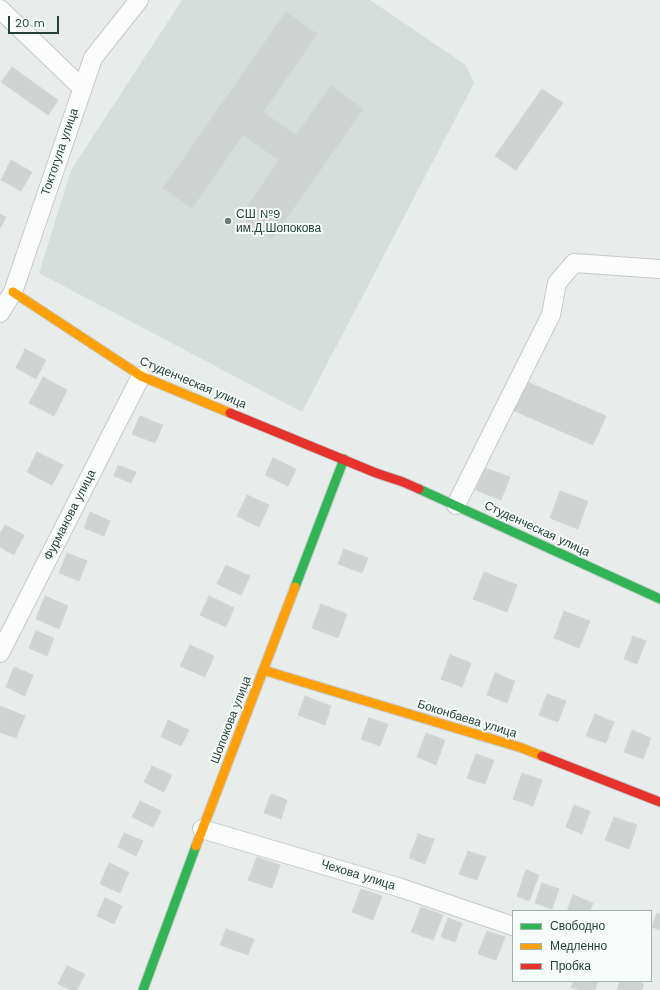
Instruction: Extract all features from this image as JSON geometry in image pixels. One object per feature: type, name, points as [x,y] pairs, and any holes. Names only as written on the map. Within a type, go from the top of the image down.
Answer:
[{"type":"street","name":"Токтогула улица","points":[[0,313],[14,292],[93,58],[139,0]]},
{"type":"street","points":[[0,9],[82,88]]},
{"type":"street","points":[[456,505],[551,315],[557,283],[561,278],[574,263],[660,269]]},
{"type":"street","name":"Студенческая улица","points":[[14,292],[141,376],[376,473],[403,482],[660,599]]},
{"type":"street","name":"Фурманова улица","points":[[0,653],[141,376]]},
{"type":"street","name":"Шопокова улица","points":[[143,990],[202,828],[344,459]]},
{"type":"street","name":"Боконбаева улица","points":[[263,670],[522,748],[660,802]]},
{"type":"street","name":"Чехова улица","points":[[202,828],[401,888],[512,926]]},
{"type":"shaded area","name":"СШ №9 им.Д.Шопокова","points":[[182,0],[370,0],[466,65],[474,83],[302,412],[39,273],[71,170]]},
{"type":"building","points":[[286,12],[317,34],[263,112],[296,135],[331,86],[363,109],[272,239],[240,217],[279,160],[243,135],[192,208],[163,188]]},
{"type":"building","points":[[12,67],[58,100],[48,115],[1,82]]},
{"type":"building","points":[[542,89],[563,103],[516,170],[495,156]]},
{"type":"building","points":[[11,160],[32,172],[21,191],[1,180]]},
{"type":"building","points":[[0,214],[6,217],[0,228]]},
{"type":"building","points":[[25,349],[46,360],[36,379],[16,368]]},
{"type":"building","points":[[43,377],[67,390],[54,416],[29,403]]},
{"type":"building","points":[[523,380],[606,416],[593,445],[510,409]]},
{"type":"building","points":[[140,416],[163,425],[155,443],[132,434]]},
{"type":"building","points":[[37,452],[63,465],[52,485],[27,472]]},
{"type":"building","points":[[273,458],[296,469],[288,486],[265,475]]},
{"type":"building","points":[[118,465],[136,472],[131,483],[114,476]]},
{"type":"building","points":[[485,468],[510,477],[501,500],[476,490]]},
{"type":"building","points":[[560,491],[588,501],[578,529],[550,518]]},
{"type":"building","points":[[247,495],[269,505],[259,527],[237,516]]},
{"type":"building","points":[[90,512],[110,521],[104,536],[84,528]]},
{"type":"building","points":[[5,525],[24,535],[14,555],[0,547],[0,534]]},
{"type":"building","points":[[344,549],[368,558],[362,573],[338,564]]},
{"type":"building","points":[[67,553],[87,561],[79,581],[59,573]]},
{"type":"building","points":[[226,565],[250,576],[241,595],[217,584]]},
{"type":"building","points":[[484,572],[517,585],[507,612],[473,599]]},
{"type":"building","points":[[45,596],[68,606],[59,629],[36,619]]},
{"type":"building","points":[[209,596],[234,608],[226,627],[200,615]]},
{"type":"building","points":[[321,604],[347,614],[338,638],[312,628]]},
{"type":"building","points":[[564,611],[590,621],[579,648],[554,638]]},
{"type":"building","points":[[36,631],[54,638],[47,656],[29,648]]},
{"type":"building","points":[[633,636],[646,641],[637,664],[624,659]]},
{"type":"building","points":[[190,645],[214,656],[205,677],[180,666]]},
{"type":"building","points":[[450,655],[471,663],[462,687],[441,679]]},
{"type":"building","points":[[14,667],[33,675],[25,696],[6,687]]},
{"type":"building","points":[[495,673],[515,681],[507,703],[487,695]]},
{"type":"building","points":[[547,694],[566,701],[558,722],[539,715]]},
{"type":"building","points":[[305,696],[331,706],[325,725],[298,715]]},
{"type":"building","points":[[0,706],[25,716],[16,738],[0,732]]},
{"type":"building","points":[[595,714],[614,722],[606,743],[586,736]]},
{"type":"building","points":[[369,718],[388,724],[380,746],[361,739]]},
{"type":"building","points":[[168,720],[189,730],[181,746],[161,737]]},
{"type":"building","points":[[632,730],[651,738],[643,759],[624,752]]},
{"type":"building","points":[[426,733],[445,740],[436,765],[417,757]]},
{"type":"building","points":[[476,754],[494,760],[485,784],[467,778]]},
{"type":"building","points":[[152,766],[172,775],[164,792],[144,782]]},
{"type":"building","points":[[522,773],[542,780],[533,806],[513,799]]},
{"type":"building","points":[[271,794],[287,800],[281,819],[264,813]]},
{"type":"building","points":[[140,801],[161,811],[153,827],[132,817]]},
{"type":"building","points":[[574,805],[590,811],[582,834],[566,827]]},
{"type":"building","points":[[614,817],[637,825],[629,849],[605,840]]},
{"type":"building","points":[[124,833],[143,841],[136,856],[118,847]]},
{"type":"building","points":[[418,834],[434,839],[425,864],[409,858]]},
{"type":"building","points":[[468,851],[486,857],[477,880],[459,874]]},
{"type":"building","points":[[257,857],[280,865],[272,888],[248,880]]},
{"type":"building","points":[[109,863],[129,872],[120,893],[100,884]]},
{"type":"building","points":[[526,870],[539,875],[529,901],[517,896]]},
{"type":"building","points":[[542,883],[559,889],[552,909],[535,903]]},
{"type":"building","points":[[361,889],[382,896],[373,920],[352,912]]},
{"type":"building","points":[[573,895],[593,903],[590,910],[567,910]]},
{"type":"building","points":[[105,898],[122,906],[114,924],[97,916]]},
{"type":"building","points":[[421,907],[443,915],[433,940],[411,932]]},
{"type":"building","points":[[657,913],[660,914],[660,930],[652,927]]},
{"type":"building","points":[[448,918],[462,923],[455,942],[441,937]]},
{"type":"building","points":[[226,929],[254,939],[248,955],[220,945]]},
{"type":"building","points":[[487,931],[505,937],[496,960],[478,954]]},
{"type":"building","points":[[67,966],[85,974],[77,990],[71,990],[58,984]]},
{"type":"building","points":[[574,982],[598,982],[595,990],[580,990],[571,987]]},
{"type":"building","points":[[620,982],[639,982],[644,984],[642,990],[617,990]]},
{"type":"traffic: fast","points":[[295,587],[344,459]]},
{"type":"traffic: fast","points":[[419,489],[660,599]]},
{"type":"traffic: fast","points":[[143,990],[196,846]]},
{"type":"traffic: slow","points":[[13,292],[141,376],[230,413]]},
{"type":"traffic: slow","points":[[196,846],[295,587]]},
{"type":"traffic: slow","points":[[263,670],[522,748],[542,756]]},
{"type":"traffic: jam","points":[[230,413],[419,489]]},
{"type":"traffic: jam","points":[[542,756],[660,802]]},
{"type":"place","name":"СШ №9 им.Д.Шопокова","points":[[228,221]]}]
